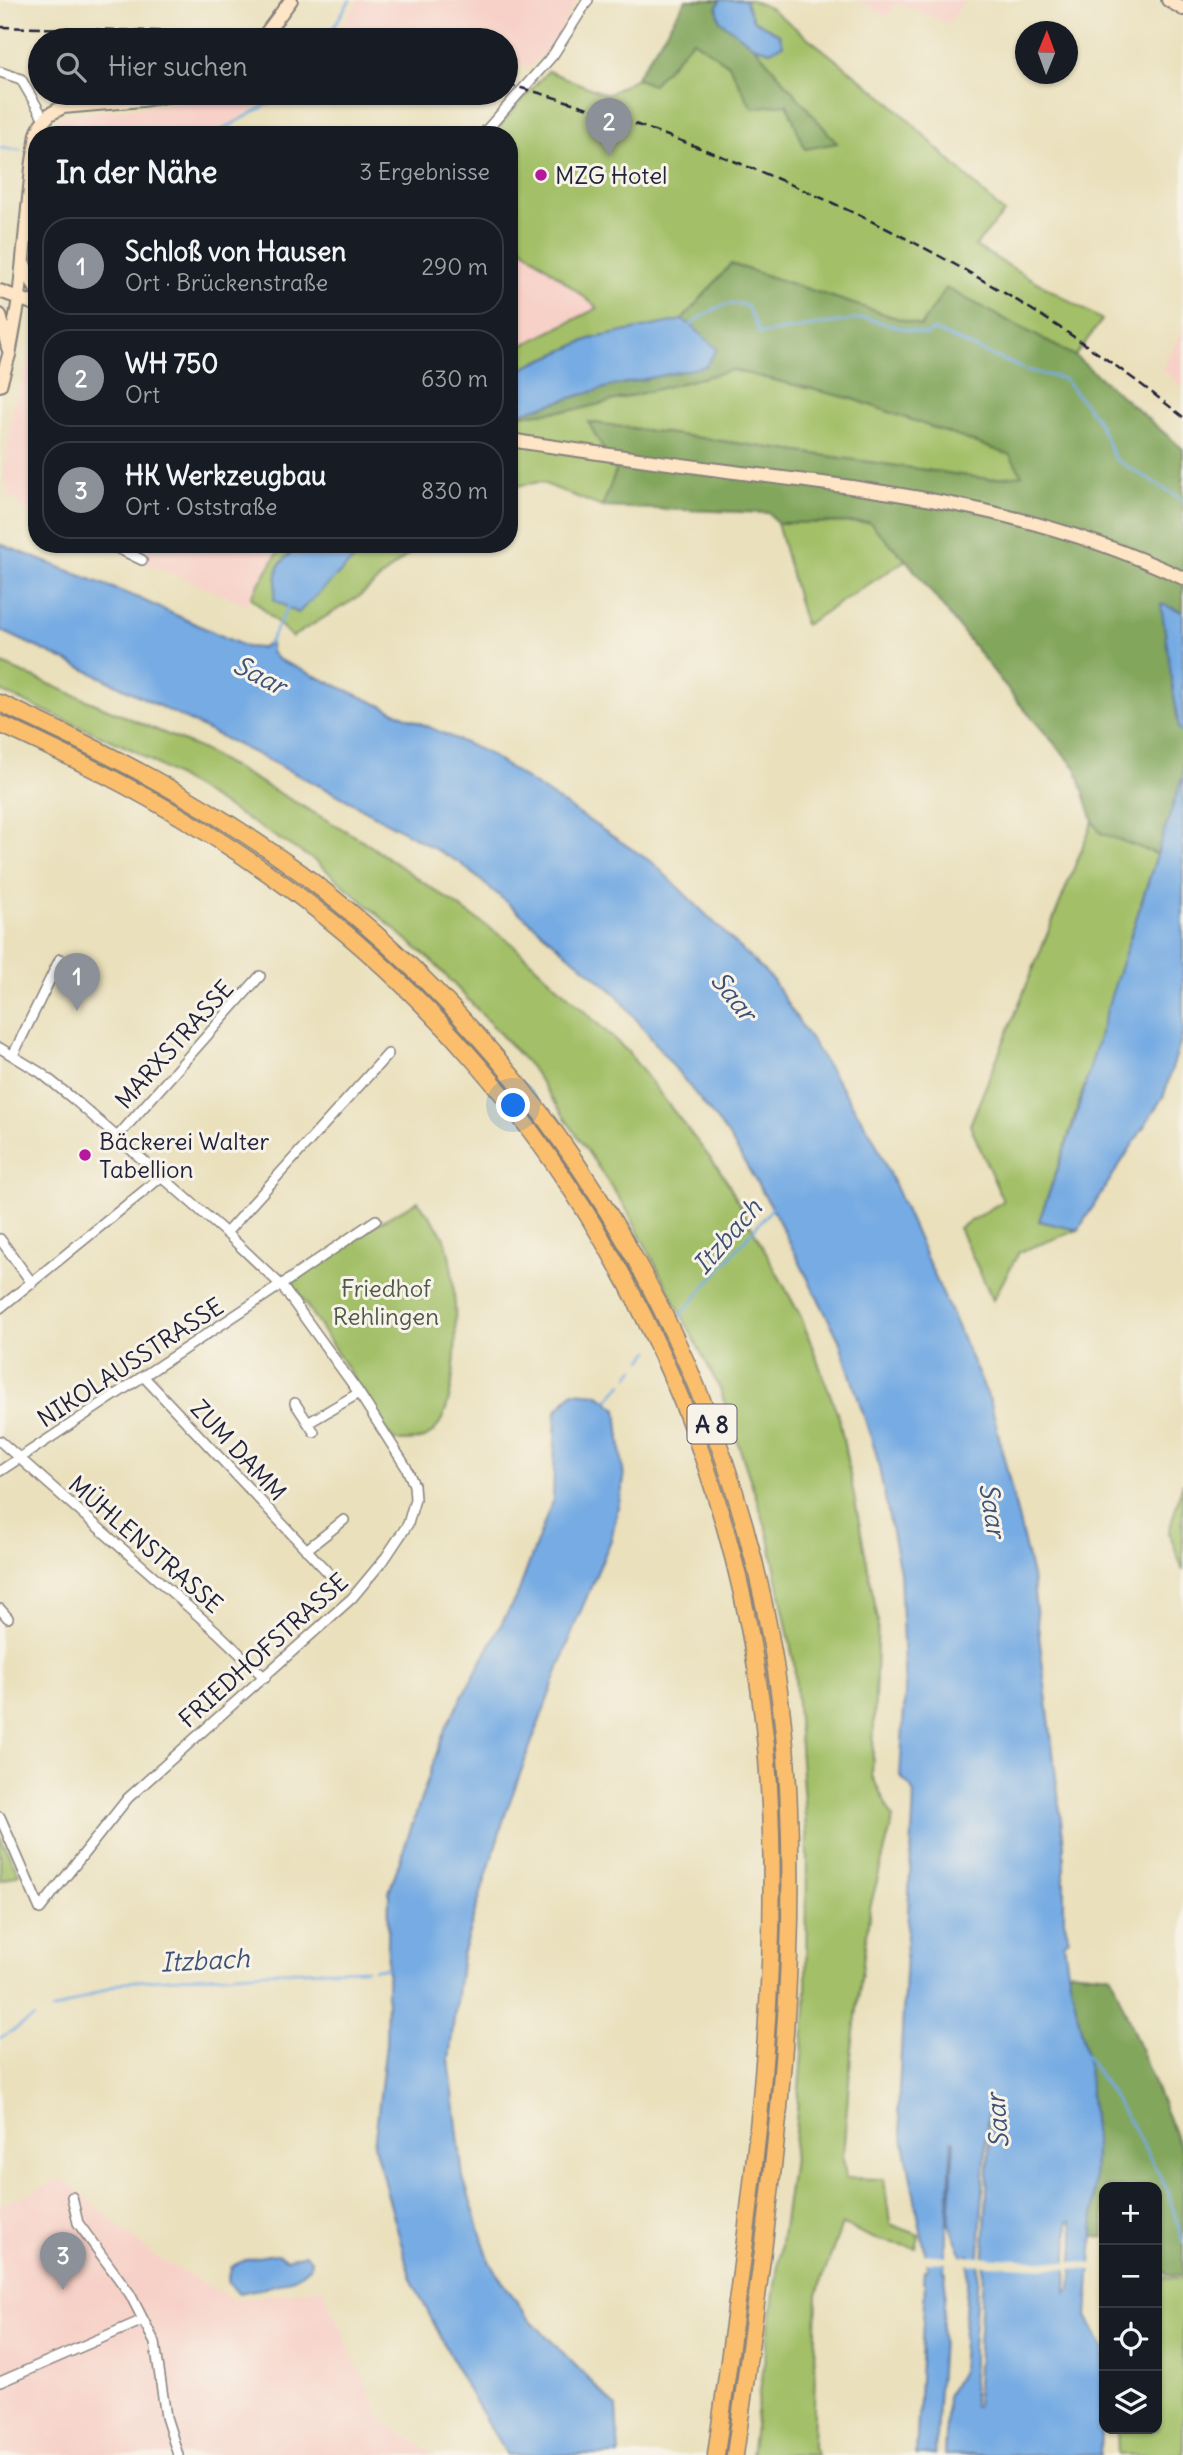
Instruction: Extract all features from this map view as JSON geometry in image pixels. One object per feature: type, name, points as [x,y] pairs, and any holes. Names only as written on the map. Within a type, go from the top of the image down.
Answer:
[{"type":"highway","name":"A 8","points":[[0,703],[94,747],[207,809],[346,908],[418,973],[498,1060],[549,1124],[621,1232],[674,1332],[725,1460],[747,1531],[767,1621],[784,1729],[791,1851],[791,1918],[784,2064],[735,2455]]},
{"type":"highway","name":"A 8","points":[[0,724],[86,764],[187,819],[288,887],[362,947],[404,986],[483,1072],[534,1135],[570,1188],[604,1241],[630,1289],[687,1411],[728,1537],[746,1614],[765,1731],[772,1851],[772,1930],[765,2062],[716,2455]]},
{"type":"main road","points":[[270,28],[291,0]]},
{"type":"main road","points":[[1168,0],[1183,9]]},
{"type":"main road","points":[[41,126],[44,119],[55,110],[86,105]]},
{"type":"main road","points":[[0,385],[9,355],[19,299],[28,223]]},
{"type":"main road","points":[[24,264],[28,272]]},
{"type":"main road","points":[[0,291],[28,302]]},
{"type":"main road","points":[[0,315],[9,355]]},
{"type":"main road","points":[[518,441],[926,498],[993,511],[1051,526],[1103,544],[1183,578]]},
{"type":"street","points":[[518,94],[553,55],[588,0]]},
{"type":"street","points":[[0,72],[21,79],[28,91]]},
{"type":"street","points":[[36,105],[44,119]]},
{"type":"street","points":[[490,126],[509,105]]},
{"type":"street","points":[[128,553],[142,560]]},
{"type":"street","points":[[13,1055],[60,959]]},
{"type":"street","name":"MARXSTRASSE","points":[[117,1137],[260,976]]},
{"type":"street","name":"FRIEDHOFSTRASSE","points":[[0,1048],[41,1073],[117,1137],[281,1285],[359,1393],[406,1467],[414,1485],[415,1499],[414,1511],[408,1524],[370,1578],[324,1625],[128,1798],[40,1909],[0,1817]]},
{"type":"street","points":[[226,1233],[388,1054]]},
{"type":"street","points":[[0,1308],[161,1177]]},
{"type":"street","name":"NIKOLAUSSTRASSE","points":[[0,1471],[376,1220]]},
{"type":"street","points":[[0,1239],[33,1283]]},
{"type":"street","name":"ZUM DAMM","points":[[143,1376],[336,1581]]},
{"type":"street","points":[[295,1403],[311,1427],[359,1393]]},
{"type":"street","name":"MÜHLENSTRASSE","points":[[0,1441],[217,1632],[265,1678]]},
{"type":"street","points":[[306,1550],[344,1520]]},
{"type":"street","points":[[0,1609],[8,1618]]},
{"type":"street","points":[[72,2197],[78,2223],[116,2274],[155,2343],[166,2417],[178,2455]]},
{"type":"street","points":[[0,2382],[143,2320]]},
{"type":"shaded area","points":[[358,0],[577,0],[553,44],[529,68],[518,65],[518,28],[340,27]]},
{"type":"shaded area","points":[[857,0],[965,0],[948,24],[897,3],[887,17]]},
{"type":"shaded area","points":[[164,105],[261,105],[225,126],[52,126],[62,115]]},
{"type":"shaded area","points":[[518,244],[598,308],[518,348]]},
{"type":"shaded area","points":[[1183,330],[1183,388],[1162,369]]},
{"type":"shaded area","points":[[28,365],[28,512],[9,496],[3,471],[12,409]]},
{"type":"shaded area","points":[[120,553],[277,553],[246,604]]},
{"type":"shaded area","points":[[63,2179],[154,2256],[235,2300],[322,2288],[382,2420],[435,2455],[0,2455],[0,2205]]},
{"type":"green space","points":[[686,0],[720,0],[717,7],[720,21],[754,46],[837,143],[805,149],[787,104],[752,108],[729,65],[693,40],[652,85],[636,78]]},
{"type":"green space","points":[[745,0],[770,8],[890,102],[1004,213],[975,246],[1102,320],[1075,356],[947,289],[921,326],[731,264],[682,320],[590,339],[518,372],[518,348],[598,308],[518,244],[518,126],[499,126],[548,71],[607,95],[636,78],[652,85],[693,40],[729,65],[752,107],[787,104],[836,143],[754,46],[770,51],[779,34],[753,20]]},
{"type":"green space","points":[[731,264],[921,326],[946,288],[1075,356],[1183,449],[1183,612],[1162,605],[1179,729],[1183,731],[1183,775],[1157,854],[1100,833],[1093,821],[1076,768],[1017,701],[906,560],[869,522],[777,523],[769,513],[602,507],[616,471],[588,422],[989,479],[1022,475],[1010,455],[853,399],[732,370],[580,409],[518,415],[612,386],[706,366],[716,349],[682,320]]},
{"type":"green space","points":[[732,370],[853,399],[1011,455],[1023,475],[989,479],[589,422],[616,471],[602,507],[540,482],[518,486],[518,415],[580,409]]},
{"type":"green space","points":[[869,522],[906,560],[805,625],[777,523]]},
{"type":"green space","points":[[278,553],[290,553],[278,567],[298,612],[360,553],[410,553],[360,596],[292,637],[251,597]]},
{"type":"green space","points":[[0,663],[201,749],[362,840],[510,942],[627,1051],[724,1176],[801,1317],[839,1418],[878,1620],[872,1776],[893,1818],[870,1908],[851,2056],[843,2157],[846,2178],[884,2179],[890,2224],[919,2235],[916,2248],[875,2239],[842,2224],[817,2294],[813,2447],[817,2455],[751,2455],[792,2166],[806,2010],[807,1844],[794,1663],[768,1533],[720,1389],[627,1210],[530,1066],[435,964],[317,862],[133,750],[0,691]]},
{"type":"green space","points":[[1093,821],[1101,833],[1157,854],[1039,1221],[1078,1230],[1019,1252],[993,1300],[959,1228],[1003,1201],[970,1125]]},
{"type":"green space","name":"Friedhof Rehlingen","points":[[418,1201],[445,1240],[451,1264],[456,1342],[454,1369],[450,1395],[443,1416],[434,1431],[421,1439],[394,1441],[292,1283],[378,1223]]},
{"type":"green space","points":[[1183,1482],[1183,1571],[1169,1532]]},
{"type":"green space","points":[[0,1836],[19,1874],[0,1881]]},
{"type":"green space","points":[[1068,1971],[1111,1975],[1183,2152],[1183,2275],[1166,2274],[1162,2270],[1162,2182],[1099,2182],[1099,2237],[1093,2237],[1095,2140],[1087,2057]]},
{"type":"green space","points":[[1162,2277],[1183,2278],[1183,2455],[1118,2455],[1117,2434],[1162,2434]]},
{"type":"water","points":[[720,0],[745,0],[753,20],[779,34],[783,45],[770,51],[754,46],[720,21],[717,7]]},
{"type":"water","points":[[682,320],[717,349],[706,366],[612,386],[518,413],[518,372],[590,339]]},
{"type":"water","name":"Saar","points":[[0,544],[136,597],[246,647],[261,648],[270,643],[271,652],[277,659],[487,753],[653,863],[771,978],[873,1137],[991,1403],[1032,1576],[1064,1844],[1064,1920],[1069,1939],[1064,1943],[1087,2057],[1095,2140],[1093,2237],[1087,2316],[1099,2339],[1100,2455],[944,2455],[947,2396],[961,2371],[969,2255],[962,2255],[949,2224],[952,2140],[935,2455],[916,2455],[923,2282],[927,2262],[898,2111],[914,1794],[900,1776],[905,1692],[900,1572],[876,1453],[839,1340],[772,1208],[728,1135],[616,994],[460,863],[336,794],[0,630]],"holes":[[[988,2112],[991,2112],[976,2406],[973,2406],[973,2350]],[[1072,2221],[1074,2242],[1071,2288],[1066,2293],[1068,2222]]]},
{"type":"water","points":[[290,553],[361,553],[298,613],[274,600],[278,567]]},
{"type":"water","points":[[1161,604],[1183,612],[1183,731],[1179,730]]},
{"type":"water","points":[[1183,775],[1183,1033],[1164,1095],[1078,1230],[1039,1221],[1074,1123],[1110,999]]},
{"type":"water","points":[[573,1392],[598,1394],[617,1409],[624,1480],[611,1540],[576,1622],[506,1812],[462,1955],[449,2059],[463,2177],[490,2263],[526,2315],[616,2407],[619,2455],[507,2455],[471,2396],[411,2279],[374,2146],[386,2044],[389,1892],[445,1729],[518,1593],[553,1499],[556,1411]]},
{"type":"water","points":[[278,2254],[286,2259],[305,2254],[311,2260],[310,2267],[285,2282],[238,2293],[228,2283],[231,2267],[236,2264]]},
{"type":"pier","points":[[922,2254],[948,2256],[948,2263],[924,2262]]},
{"type":"pier","points":[[959,2256],[1095,2263],[1094,2270],[964,2264],[965,2258]]},
{"type":"waterway","points":[[333,28],[350,0]]},
{"type":"waterway","points":[[229,126],[267,105]]},
{"type":"waterway","points":[[0,148],[20,150]]},
{"type":"waterway","points":[[690,326],[717,308],[739,304],[747,306],[760,334],[864,318],[927,335],[933,330],[1026,370],[1064,379],[1097,419],[1115,459],[1183,500]]},
{"type":"waterway","points":[[268,645],[289,605]]},
{"type":"waterway","name":"Itzbach","points":[[674,1323],[774,1206]]},
{"type":"waterway","name":"Itzbach","points":[[642,1360],[650,1351]]},
{"type":"waterway","name":"Itzbach","points":[[629,1376],[635,1369]]},
{"type":"waterway","name":"Itzbach","points":[[607,1401],[622,1384]]},
{"type":"waterway","name":"Itzbach","points":[[374,1969],[387,1968]]},
{"type":"waterway","name":"Itzbach","points":[[52,2011],[123,1982],[265,1972],[366,1969]]},
{"type":"waterway","name":"Itzbach","points":[[0,2038],[34,2018]]},
{"type":"waterway","points":[[1086,2055],[1132,2126],[1167,2189],[1183,2243]]},
{"type":"railway","points":[[0,27],[37,28]]},
{"type":"railway","points":[[518,87],[600,112],[692,145],[758,171],[887,229],[1010,296],[1127,374],[1183,417]]},
{"type":"place","name":"WH 750","points":[[609,156]]},
{"type":"place","name":"MZG Hotel","points":[[541,175]]},
{"type":"place","name":"Schloß von Hausen","points":[[77,1011]]},
{"type":"place","name":"Bäckerei Walter Tabellion","points":[[85,1155]]},
{"type":"place","name":"HK Werkzeugbau","points":[[63,2290]]}]
